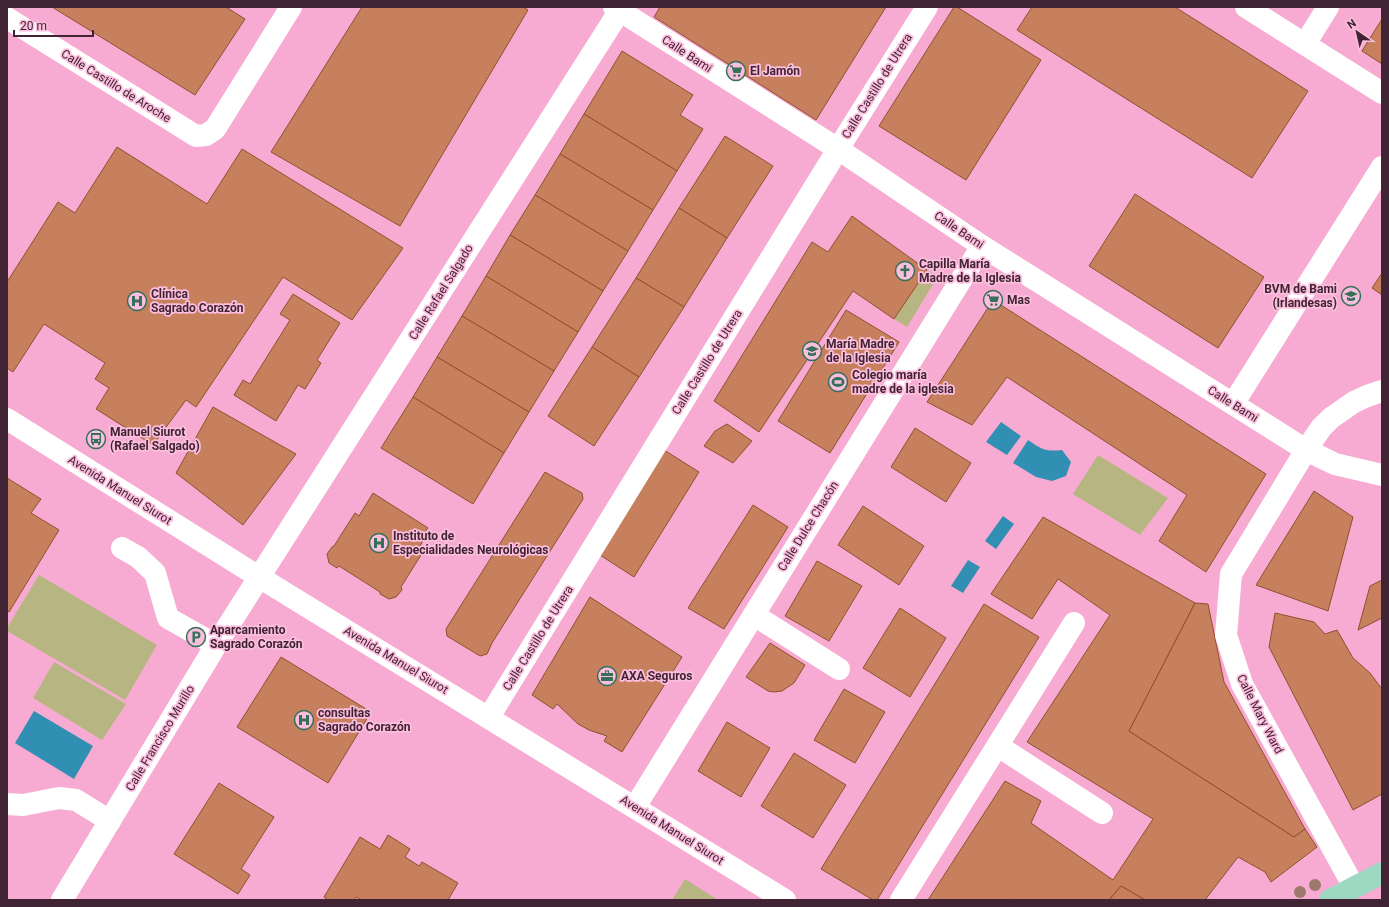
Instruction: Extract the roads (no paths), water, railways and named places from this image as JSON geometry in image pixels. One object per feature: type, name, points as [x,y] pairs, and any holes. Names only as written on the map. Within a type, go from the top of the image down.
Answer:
[{"type":"main road","points":[[1330,900],[1351,894],[1382,873]]},
{"type":"street","name":"Calle Castillo de Aroche","points":[[7,18],[196,136],[206,135],[215,129],[291,7]]},
{"type":"street","name":"Calle Castillo de Utrera","points":[[489,717],[927,7]]},
{"type":"street","points":[[1246,7],[1382,93]]},
{"type":"street","points":[[1305,44],[1328,7]]},
{"type":"street","name":"Calle Bami","points":[[619,8],[838,149],[982,246],[1306,450],[1335,464],[1382,475]]},
{"type":"street","name":"Calle Rafael Salgado","points":[[259,577],[619,8]]},
{"type":"street","points":[[1233,404],[1382,167]]},
{"type":"street","name":"Calle Dulce Chacón","points":[[635,807],[982,246]]},
{"type":"street","name":"Calle Mary Ward","points":[[1351,894],[1242,684],[1226,635],[1231,574],[1306,450],[1321,428],[1337,414],[1354,402],[1382,391]]},
{"type":"street","name":"Avenida Manuel Siurot","points":[[7,419],[259,577],[785,900]]},
{"type":"street","points":[[122,548],[138,557],[155,573],[168,618],[216,645]]},
{"type":"street","name":"Calle Francisco Murillo","points":[[62,900],[216,645],[259,577]]},
{"type":"street","points":[[754,615],[839,669]]},
{"type":"street","points":[[901,900],[1074,623]]},
{"type":"street","points":[[998,746],[1102,813]]},
{"type":"street","points":[[7,804],[23,805],[59,798],[76,800],[110,821]]},
{"type":"water","points":[[1001,422],[1021,436],[1007,455],[986,442]]},
{"type":"water","points":[[1028,440],[1044,449],[1052,451],[1062,450],[1071,462],[1066,476],[1052,481],[1036,477],[1013,463]]},
{"type":"water","points":[[1003,516],[1014,524],[996,549],[985,541]]},
{"type":"water","points":[[968,560],[980,567],[963,593],[951,586]]},
{"type":"water","points":[[34,711],[93,746],[74,779],[15,743]]},
{"type":"place","name":"El Jamón","points":[[736,71]]},
{"type":"place","name":"Capilla María Madre de la Iglesia","points":[[905,271]]},
{"type":"place","name":"BVM de Bami (Irlandesas)","points":[[1351,296]]},
{"type":"place","name":"Mas","points":[[993,300]]},
{"type":"place","name":"Clínica Sagrado Corazón","points":[[137,301]]},
{"type":"place","name":"María Madre de la Iglesia","points":[[812,351]]},
{"type":"place","name":"Colegio maría madre de la iglesia","points":[[838,382]]},
{"type":"place","name":"Manuel Siurot (Rafael Salgado)","points":[[96,439]]},
{"type":"place","name":"Instituto de Especialidades Neurológicas","points":[[379,543]]},
{"type":"place","name":"Aparcamiento Sagrado Corazón","points":[[196,637]]},
{"type":"place","name":"AXA Seguros","points":[[607,676]]},
{"type":"place","name":"consultas Sagrado Corazón","points":[[304,720]]}]
